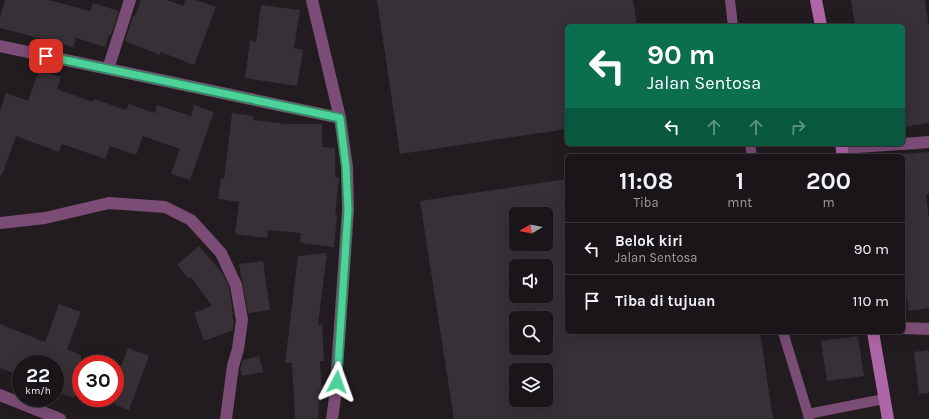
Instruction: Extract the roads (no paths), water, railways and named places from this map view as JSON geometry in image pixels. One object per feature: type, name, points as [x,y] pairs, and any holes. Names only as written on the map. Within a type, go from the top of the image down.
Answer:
[{"type":"street","points":[[108,69],[130,0]]},
{"type":"street","points":[[312,0],[340,118],[346,167],[348,210],[336,398],[332,419]]},
{"type":"street","points":[[816,0],[821,24]]},
{"type":"street","points":[[0,46],[340,118]]},
{"type":"street","points":[[905,144],[929,142]]},
{"type":"street","points":[[842,149],[879,146]]},
{"type":"street","points":[[0,223],[45,218],[109,203],[165,207],[191,220],[221,253],[236,285],[242,320],[238,349],[233,366],[226,419]]},
{"type":"street","points":[[905,328],[929,329]]},
{"type":"street","points":[[873,334],[888,419]]},
{"type":"street","points":[[0,395],[60,419]]},
{"type":"lane","points":[[730,0],[733,24]]},
{"type":"lane","points":[[784,334],[809,416],[884,399]]}]
